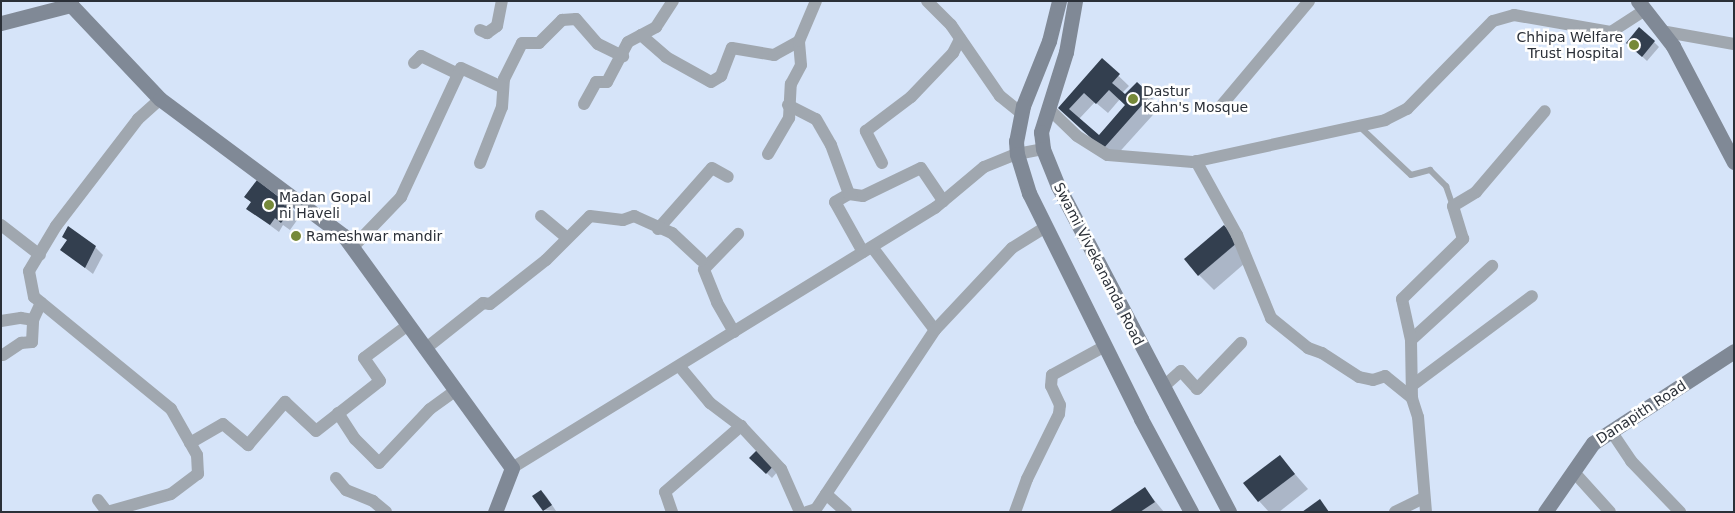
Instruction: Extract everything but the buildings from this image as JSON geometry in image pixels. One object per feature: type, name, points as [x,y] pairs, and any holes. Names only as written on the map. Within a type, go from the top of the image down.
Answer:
[{"type":"street","points":[[480,30],[487,33],[497,26],[502,1]]},
{"type":"street","points":[[584,104],[596,82],[607,82],[623,56],[628,42],[656,27],[672,1]]},
{"type":"street","points":[[768,154],[789,118],[788,105],[791,84],[801,65],[799,41],[816,1]]},
{"type":"street","points":[[928,1],[960,39],[1000,96],[1022,114]]},
{"type":"street","points":[[1059,1],[1049,41],[1022,114],[1016,141],[1017,154],[1029,193],[1105,346],[1191,512]]},
{"type":"street","name":"Swami Vivekananda Road","points":[[1075,1],[1066,52],[1042,132],[1044,150],[1058,186],[1229,512]]},
{"type":"street","points":[[1222,106],[1309,1]]},
{"type":"street","points":[[1,23],[71,3],[160,99],[344,236],[512,468]]},
{"type":"street","points":[[1048,108],[1077,136],[1108,155],[1196,161],[1385,120],[1407,108],[1493,22],[1514,15],[1611,32],[1642,6],[1673,46],[1734,162]]},
{"type":"street","points":[[480,163],[502,107],[502,88],[522,43],[539,43],[562,20],[576,19],[598,44],[623,56]]},
{"type":"street","points":[[1661,31],[1734,44]]},
{"type":"street","points":[[641,35],[666,57],[711,82],[722,76],[732,48],[774,55],[799,41]]},
{"type":"street","points":[[882,163],[866,131],[911,97],[954,53],[960,39]]},
{"type":"street","points":[[414,63],[421,56],[458,74]]},
{"type":"street","points":[[352,248],[401,197],[461,68],[502,88]]},
{"type":"street","points":[[98,500],[107,512],[171,494],[198,474],[197,455],[172,409],[119,363],[82,339],[34,297],[29,271],[56,226],[138,119],[160,99]]},
{"type":"street","points":[[788,105],[816,119],[831,145],[849,194]]},
{"type":"street","points":[[1426,512],[1418,417],[1412,398],[1414,384],[1411,340],[1402,299],[1463,239],[1453,206],[1476,192],[1545,111]]},
{"type":"street","points":[[495,512],[512,468],[680,367],[868,250],[943,201],[984,167],[1017,154],[1044,150]]},
{"type":"street","points":[[1196,161],[1237,235],[1271,318],[1308,348],[1322,353],[1359,377],[1373,380],[1385,376],[1412,398]]},
{"type":"street","points":[[658,229],[712,168],[728,177]]},
{"type":"street","points":[[935,330],[868,250],[835,202],[849,194],[863,196],[921,168],[943,201]]},
{"type":"street","points":[[541,216],[567,238]]},
{"type":"street","points":[[426,349],[483,303],[490,304],[590,216],[623,220],[634,216],[658,229],[672,233],[700,260]]},
{"type":"street","points":[[1,225],[40,255]]},
{"type":"street","points":[[807,512],[816,509],[935,330],[1012,248],[1046,227]]},
{"type":"street","points":[[734,332],[717,302],[704,269],[738,234]]},
{"type":"street","points":[[1411,340],[1492,266]]},
{"type":"street","points":[[1414,384],[1532,296]]},
{"type":"street","points":[[3,355],[21,343],[32,342],[32,320],[41,303]]},
{"type":"street","points":[[1,321],[21,318],[32,320]]},
{"type":"street","points":[[190,443],[223,424],[248,445],[285,402],[316,431],[380,381],[364,358],[408,325]]},
{"type":"street","points":[[1163,387],[1181,371],[1196,389],[1241,343]]},
{"type":"street","points":[[1015,512],[1027,479],[1059,414],[1060,405],[1051,386],[1052,375],[1105,346]]},
{"type":"street","name":"Danapith Road","points":[[1545,512],[1593,443],[1734,351]]},
{"type":"street","points":[[680,367],[710,403],[741,426],[781,469],[800,512]]},
{"type":"street","points":[[338,413],[356,439],[379,463],[430,409],[456,391]]},
{"type":"street","points":[[672,512],[665,492],[741,426]]},
{"type":"street","points":[[1611,431],[1631,461],[1680,512]]},
{"type":"street","points":[[1574,471],[1610,512]]},
{"type":"street","points":[[336,478],[346,490],[373,501],[386,512]]},
{"type":"street","points":[[826,494],[846,512]]},
{"type":"street","points":[[1395,512],[1424,498]]},
{"type":"lane","points":[[1359,126],[1411,175],[1430,170],[1446,186],[1453,206]]},
{"type":"place","name":"Chhipa Welfare Trust Hospital","points":[[1634,45]]},
{"type":"place","name":"Dastur Kahn's Mosque","points":[[1133,99]]},
{"type":"place","name":"Madan Gopal ni Haveli","points":[[269,205]]},
{"type":"place","name":"Rameshwar mandir","points":[[296,236]]}]
